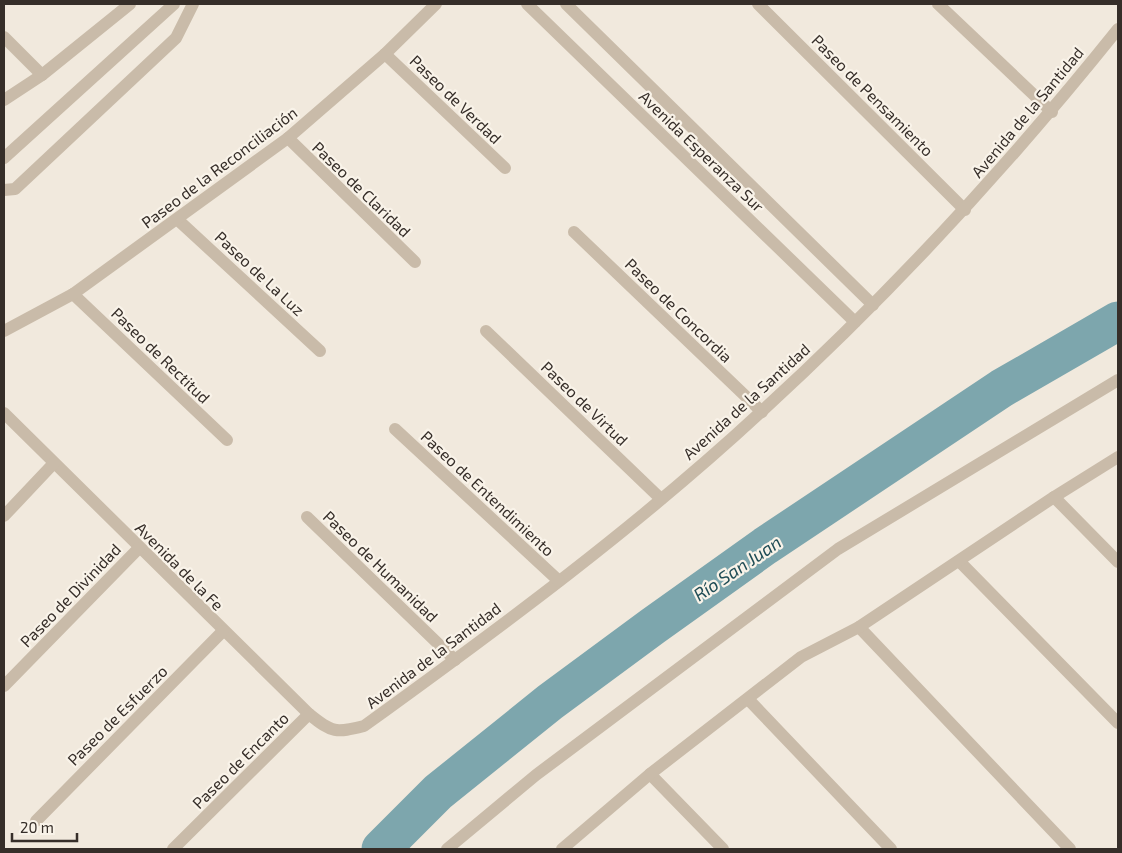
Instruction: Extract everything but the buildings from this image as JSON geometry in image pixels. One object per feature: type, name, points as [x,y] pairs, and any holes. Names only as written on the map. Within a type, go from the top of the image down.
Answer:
[{"type":"street","points":[[4,100],[42,75],[130,4]]},
{"type":"street","points":[[4,158],[174,4]]},
{"type":"street","points":[[4,190],[15,189],[176,38],[193,4]]},
{"type":"street","name":"Paseo de la Reconciliación","points":[[4,332],[73,294],[178,220],[288,138],[385,54],[436,4]]},
{"type":"street","name":"Avenida Esperanza Sur","points":[[527,4],[855,322]]},
{"type":"street","name":"Avenida Esperanza Sur","points":[[566,4],[873,305]]},
{"type":"street","name":"Paseo de Pensamiento","points":[[758,4],[964,210]]},
{"type":"street","points":[[938,4],[1052,112]]},
{"type":"street","name":"Avenida de la Santidad","points":[[340,732],[364,726],[455,660],[559,581],[661,499],[762,412],[873,305],[964,210],[1052,112],[1118,29]]},
{"type":"street","points":[[4,37],[42,75]]},
{"type":"street","name":"Paseo de Verdad","points":[[385,54],[505,168]]},
{"type":"street","name":"Paseo de Claridad","points":[[288,138],[415,262]]},
{"type":"street","name":"Paseo de La Luz","points":[[178,220],[320,351]]},
{"type":"street","name":"Paseo de Concordia","points":[[574,232],[762,412]]},
{"type":"street","name":"Paseo de Rectitud","points":[[73,294],[226,440]]},
{"type":"street","name":"Paseo de Virtud","points":[[486,331],[661,499]]},
{"type":"street","points":[[447,849],[536,775],[838,549],[1118,380]]},
{"type":"street","name":"Avenida de la Fe","points":[[4,413],[309,714],[323,726],[340,732]]},
{"type":"street","name":"Paseo de Entendimiento","points":[[395,429],[559,581]]},
{"type":"street","points":[[562,849],[650,774],[801,657],[858,627],[1054,497],[1118,457]]},
{"type":"street","points":[[4,516],[54,463]]},
{"type":"street","points":[[1054,497],[1118,562]]},
{"type":"street","name":"Paseo de Humanidad","points":[[307,517],[455,660]]},
{"type":"street","name":"Paseo de Divinidad","points":[[4,686],[139,548]]},
{"type":"street","points":[[959,561],[1118,723]]},
{"type":"street","points":[[858,627],[1070,849]]},
{"type":"street","name":"Paseo de Esfuerzo","points":[[36,821],[223,631]]},
{"type":"street","points":[[748,699],[891,849]]},
{"type":"street","name":"Paseo de Encanto","points":[[174,849],[309,714]]},
{"type":"street","points":[[650,774],[722,849]]},
{"type":"waterway","name":"Río San Juan","points":[[381,849],[438,792],[550,702],[653,626],[765,546],[1002,388],[1118,321]]}]
